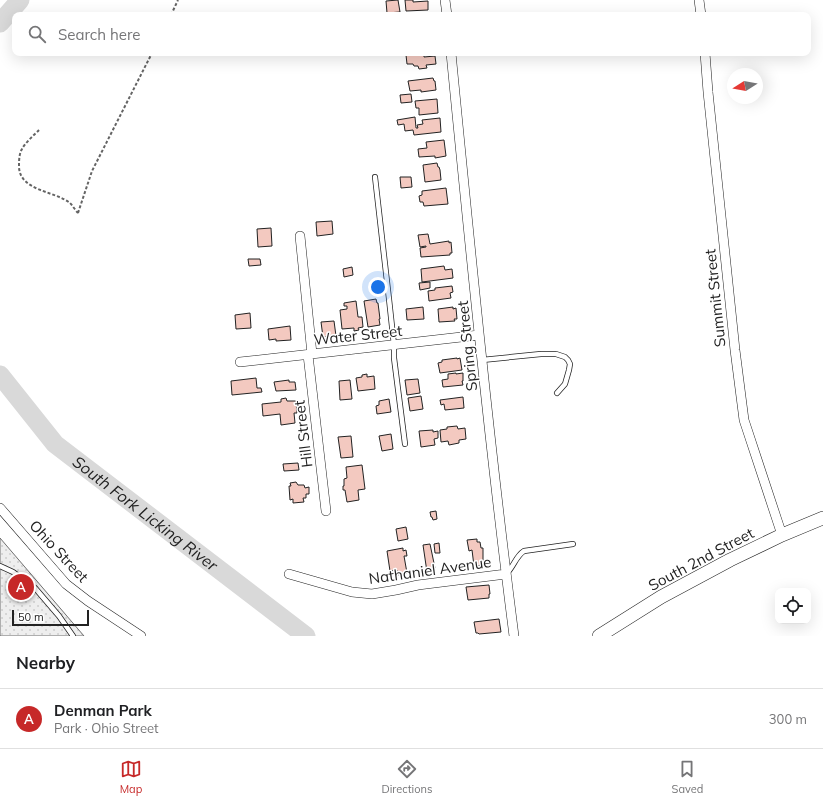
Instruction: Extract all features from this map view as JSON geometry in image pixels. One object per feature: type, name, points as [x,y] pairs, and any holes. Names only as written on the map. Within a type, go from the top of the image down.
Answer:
[{"type":"street","points":[[446,0],[447,12]]},
{"type":"street","points":[[700,0],[701,12]]},
{"type":"street","name":"Spring Street","points":[[451,56],[479,335],[514,636]]},
{"type":"street","name":"Summit Street","points":[[704,56],[735,350],[744,420],[782,535]]},
{"type":"street","name":"Hill Street","points":[[300,236],[310,355],[326,511]]},
{"type":"street","name":"Water Street","points":[[240,362],[479,335]]},
{"type":"street","name":"Ohio Street","points":[[0,508],[66,584],[88,601],[141,636]]},
{"type":"street","name":"South 2nd Street","points":[[599,636],[661,597],[730,560],[782,535],[823,518]]},
{"type":"street","name":"Nathaniel Avenue","points":[[289,574],[352,592],[372,594],[418,585],[506,574]]},
{"type":"lane","points":[[375,177],[394,345],[394,358],[405,444]]},
{"type":"lane","points":[[482,360],[541,354],[556,354],[565,357],[570,364],[569,370],[565,384],[557,394]]},
{"type":"lane","points":[[506,574],[513,566],[520,553],[524,551],[573,544]]},
{"type":"lane","points":[[0,566],[13,572],[35,588],[59,616],[73,636]]},
{"type":"path","points":[[172,12],[178,0]]},
{"type":"path","points":[[39,130],[22,148],[18,160],[19,171],[23,179],[30,185],[70,203],[78,213],[92,171],[150,56]]},
{"type":"shaded area","points":[[0,538],[84,636],[0,636]]},
{"type":"building","points":[[398,0],[400,12],[387,12],[386,1]]},
{"type":"building","points":[[405,0],[413,0],[413,2],[428,1],[428,10],[406,11]]},
{"type":"building","points":[[406,56],[435,56],[436,64],[426,65],[427,68],[419,69],[418,66],[407,64]]},
{"type":"building","points":[[433,78],[435,81],[436,90],[421,92],[421,90],[410,91],[408,81]]},
{"type":"building","points":[[411,94],[412,102],[401,103],[400,95]]},
{"type":"building","points":[[437,99],[438,113],[419,115],[419,108],[416,108],[415,101]]},
{"type":"building","points":[[415,117],[416,128],[418,128],[417,125],[423,124],[422,120],[440,118],[441,132],[414,135],[413,130],[405,131],[404,124],[398,125],[397,120]]},
{"type":"building","points":[[444,140],[446,156],[435,158],[435,156],[419,157],[418,149],[427,148],[426,142]]},
{"type":"building","points":[[437,163],[440,170],[441,180],[425,182],[423,165]]},
{"type":"building","points":[[400,177],[411,177],[412,187],[401,188]]},
{"type":"building","points":[[446,188],[448,204],[424,206],[423,202],[420,202],[419,196],[422,195],[422,191]]},
{"type":"building","points":[[332,221],[333,234],[317,236],[316,222]]},
{"type":"building","points":[[271,228],[272,246],[258,247],[257,229]]},
{"type":"building","points":[[428,234],[430,244],[451,242],[452,253],[450,253],[450,255],[421,257],[420,248],[426,246],[420,247],[418,235]]},
{"type":"building","points":[[248,259],[260,259],[261,265],[249,266]]},
{"type":"building","points":[[444,266],[445,270],[452,269],[453,278],[422,282],[421,269]]},
{"type":"building","points":[[352,267],[353,275],[344,277],[343,269]]},
{"type":"building","points":[[430,282],[430,288],[420,290],[419,283]]},
{"type":"building","points":[[452,286],[453,292],[450,293],[451,298],[429,301],[428,291],[435,290],[435,288]]},
{"type":"building","points":[[376,299],[378,303],[380,325],[368,327],[364,301]]},
{"type":"building","points":[[356,301],[358,317],[362,317],[363,327],[354,331],[354,328],[342,329],[340,310],[347,309],[347,306],[344,306],[344,303]]},
{"type":"building","points":[[423,307],[424,319],[407,320],[406,309]]},
{"type":"building","points":[[453,307],[453,309],[456,308],[457,319],[454,319],[455,321],[439,322],[438,309]]},
{"type":"building","points":[[250,313],[251,328],[236,329],[235,315]]},
{"type":"building","points":[[334,321],[336,336],[323,337],[321,322]]},
{"type":"building","points":[[290,326],[291,340],[269,340],[268,329]]},
{"type":"building","points":[[460,358],[462,370],[440,373],[438,363],[442,362],[442,360]]},
{"type":"building","points":[[463,373],[463,385],[443,387],[442,380],[448,379],[448,374]]},
{"type":"building","points":[[367,374],[367,377],[374,376],[375,389],[358,391],[356,378]]},
{"type":"building","points":[[256,378],[257,388],[261,388],[262,392],[232,395],[231,381]]},
{"type":"building","points":[[418,379],[420,393],[407,395],[405,380]]},
{"type":"building","points":[[289,380],[289,382],[295,382],[296,390],[276,391],[274,382]]},
{"type":"building","points":[[350,380],[352,399],[340,400],[339,381]]},
{"type":"building","points":[[421,396],[423,409],[410,411],[408,398]]},
{"type":"building","points":[[463,397],[464,408],[445,410],[444,404],[441,405],[440,400]]},
{"type":"building","points":[[286,398],[287,401],[296,401],[297,413],[294,413],[295,423],[281,425],[280,414],[263,416],[262,404],[281,402],[281,399]]},
{"type":"building","points":[[389,399],[391,412],[377,414],[376,406],[379,405],[379,401]]},
{"type":"building","points":[[457,426],[458,429],[465,428],[466,439],[459,440],[459,443],[449,445],[448,441],[441,442],[440,430],[447,429],[447,427]]},
{"type":"building","points":[[433,430],[433,432],[438,431],[438,438],[434,439],[435,445],[421,447],[419,431]]},
{"type":"building","points":[[391,434],[393,449],[382,451],[379,436]]},
{"type":"building","points":[[351,436],[353,457],[341,458],[338,437]]},
{"type":"building","points":[[298,463],[299,470],[284,471],[283,464]]},
{"type":"building","points":[[362,465],[365,489],[358,490],[359,500],[347,502],[345,490],[343,490],[344,479],[347,478],[346,467]]},
{"type":"building","points":[[296,482],[298,485],[304,485],[305,488],[309,487],[309,494],[306,494],[306,498],[303,498],[304,502],[293,503],[293,499],[290,500],[290,483]]},
{"type":"building","points":[[436,511],[437,519],[433,520],[430,512]]},
{"type":"building","points":[[406,527],[408,539],[398,541],[396,529]]},
{"type":"building","points":[[477,539],[477,542],[480,542],[481,548],[483,548],[483,565],[474,566],[472,550],[469,551],[467,540]]},
{"type":"building","points":[[439,543],[440,553],[435,553],[434,544]]},
{"type":"building","points":[[430,544],[435,568],[433,569],[434,571],[427,572],[423,545]]},
{"type":"building","points":[[403,548],[403,551],[406,550],[407,556],[404,556],[407,573],[397,575],[397,570],[390,571],[387,551]]},
{"type":"building","points":[[489,585],[489,598],[468,600],[466,587]]},
{"type":"building","points":[[499,619],[501,632],[476,633],[474,622]]},
{"type":"waterway","points":[[0,23],[20,0]]},
{"type":"waterway","name":"South Fork Licking River","points":[[0,375],[55,444],[306,636]]},
{"type":"place","name":"Denman Park","points":[[21,587]]}]
